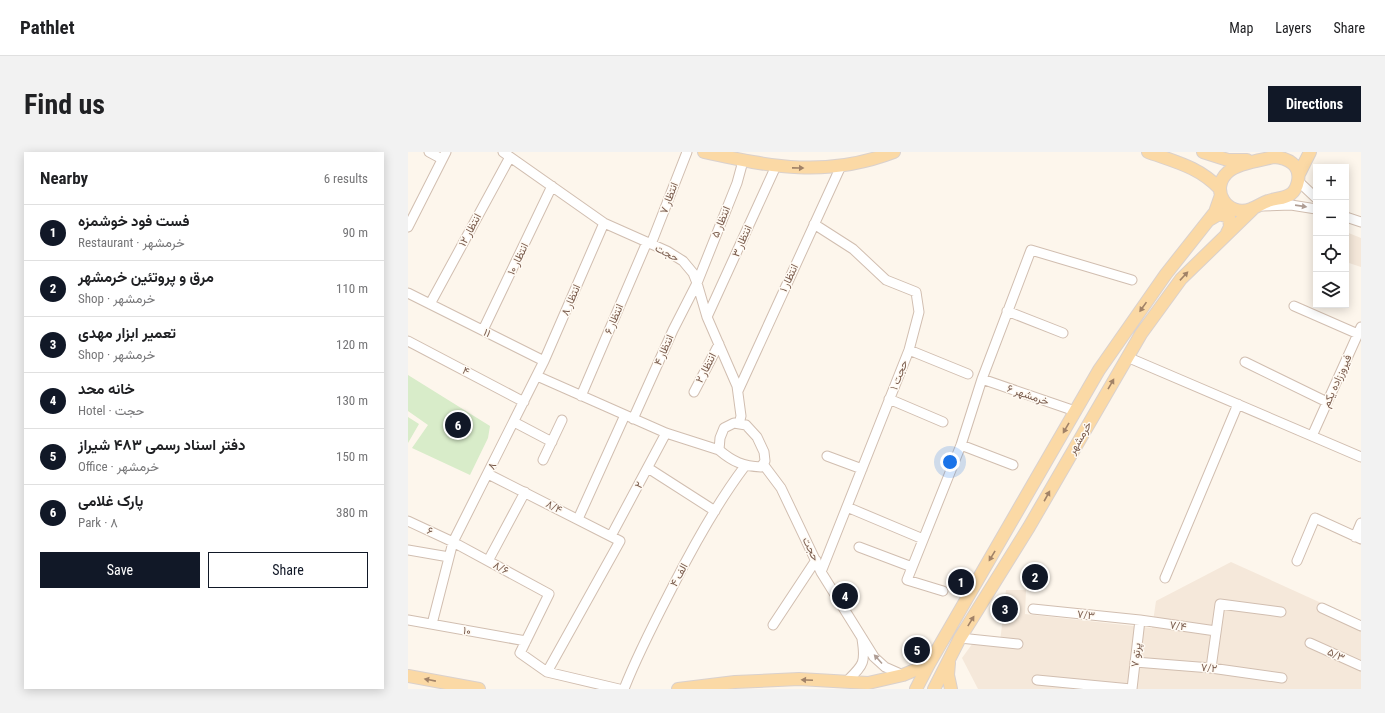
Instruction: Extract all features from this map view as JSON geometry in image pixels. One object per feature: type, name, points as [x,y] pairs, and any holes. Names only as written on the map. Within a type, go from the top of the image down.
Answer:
[{"type":"main road","points":[[704,152],[743,161],[776,166],[807,168],[841,166],[864,162],[894,152]]},
{"type":"main road","points":[[1148,152],[1187,166],[1204,174],[1221,192],[1228,206],[1240,212],[1256,207],[1269,200],[1290,195],[1296,188],[1310,152]]},
{"type":"main road","points":[[1187,166],[1198,163],[1200,158],[1198,152]]},
{"type":"main road","points":[[1203,152],[1228,160],[1272,156],[1284,158],[1296,167],[1299,178]]},
{"type":"main road","points":[[916,689],[928,664],[1012,522],[1099,370],[1166,274],[1215,212],[1221,192],[1221,180],[1228,171],[1238,166],[1272,156]]},
{"type":"main road","name":"خرمشهر","points":[[934,689],[960,638],[1027,530],[1127,357],[1181,279],[1227,233],[1256,207]]},
{"type":"main road","points":[[1207,222],[1216,215],[1224,215],[1229,217],[1230,221],[1227,233]]},
{"type":"main road","points":[[1012,522],[1027,530]]},
{"type":"main road","points":[[951,654],[948,675],[951,689]]},
{"type":"main road","points":[[678,689],[799,679],[884,685],[928,664]]},
{"type":"main road","points":[[408,676],[479,689]]},
{"type":"street","points":[[408,227],[444,156],[429,152]]},
{"type":"street","name":"انتظار ۷","points":[[649,243],[688,152]]},
{"type":"street","name":"حجت","points":[[506,154],[604,223],[649,243],[683,261],[693,273],[707,317],[738,391],[741,416],[739,424]]},
{"type":"street","name":"انتظار ۱۲","points":[[430,304],[506,154]]},
{"type":"street","name":"انتظار ۵","points":[[697,283],[736,183],[743,161]]},
{"type":"street","name":"انتظار ۳","points":[[707,317],[776,166]]},
{"type":"street","name":"انتظار ۱","points":[[738,391],[841,166]]},
{"type":"street","points":[[1299,178],[1313,194]]},
{"type":"street","name":"انتظار ۱۰","points":[[483,330],[552,186]]},
{"type":"street","points":[[408,205],[417,210]]},
{"type":"street","points":[[1256,207],[1291,205],[1313,209]]},
{"type":"street","points":[[1349,218],[1361,222]]},
{"type":"street","name":"انتظار ۸","points":[[537,376],[604,223]]},
{"type":"street","name":"حجت ۱","points":[[814,224],[853,249],[886,280],[916,292],[920,312],[908,350],[821,572]]},
{"type":"street","name":"انتظار ۶","points":[[581,396],[649,243]]},
{"type":"street","points":[[943,591],[907,580],[961,445],[982,379],[1031,250],[1132,280]]},
{"type":"street","name":"انتظار ۴","points":[[629,417],[697,283]]},
{"type":"street","points":[[408,293],[430,304]]},
{"type":"street","name":"۱۱","points":[[430,304],[544,361]]},
{"type":"street","points":[[1294,306],[1359,336]]},
{"type":"street","points":[[1007,311],[1063,333]]},
{"type":"street","name":"فیروززاده یکم","points":[[1312,436],[1359,336]]},
{"type":"street","name":"۴","points":[[408,341],[524,402]]},
{"type":"street","name":"انتظار ۲","points":[[694,392],[719,344]]},
{"type":"street","points":[[908,350],[968,374]]},
{"type":"street","points":[[1127,357],[1361,457]]},
{"type":"street","points":[[1245,362],[1327,402]]},
{"type":"street","points":[[537,376],[666,433],[719,450],[731,460],[745,466],[761,467],[765,461],[764,452],[757,437],[746,426],[739,424],[734,423],[724,428],[720,438],[719,450]]},
{"type":"street","name":"۸","points":[[432,624],[453,542],[537,376]]},
{"type":"street","name":"خرمشهر ۶","points":[[982,379],[1075,411]]},
{"type":"street","points":[[889,399],[943,422]]},
{"type":"street","points":[[1165,578],[1238,404]]},
{"type":"street","points":[[578,519],[629,417]]},
{"type":"street","points":[[544,460],[562,420]]},
{"type":"street","points":[[514,422],[552,442]]},
{"type":"street","name":"۲","points":[[611,536],[666,433]]},
{"type":"street","points":[[961,445],[1013,465]]},
{"type":"street","points":[[827,456],[862,469]]},
{"type":"street","name":"حجت","points":[[763,464],[781,488],[821,572],[874,657],[885,667],[903,675]]},
{"type":"street","name":"۴ الف","points":[[624,689],[636,656],[700,533],[745,466]]},
{"type":"street","points":[[648,468],[715,511]]},
{"type":"street","name":"۸/۴","points":[[488,474],[620,541],[547,672]]},
{"type":"street","points":[[488,561],[525,492]]},
{"type":"street","points":[[847,507],[923,539]]},
{"type":"street","points":[[1297,561],[1315,518],[1358,538],[1361,522]]},
{"type":"street","name":"۶","points":[[408,520],[453,542]]},
{"type":"street","name":"۸/۶","points":[[453,542],[549,594],[526,642]]},
{"type":"street","points":[[859,547],[912,567]]},
{"type":"street","points":[[408,550],[449,557]]},
{"type":"street","points":[[773,625],[816,560]]},
{"type":"street","points":[[1211,668],[1220,604],[1282,612]]},
{"type":"street","points":[[1322,608],[1361,626]]},
{"type":"street","name":"۷/۳","points":[[1033,609],[1140,620]]},
{"type":"street","name":"۱۰","points":[[408,620],[526,642]]},
{"type":"street","name":"۷/۴","points":[[1140,620],[1216,631]]},
{"type":"street","name":"پرتو ۷","points":[[1132,689],[1140,620]]},
{"type":"street","points":[[846,682],[860,668],[865,658],[861,634]]},
{"type":"street","points":[[960,638],[1018,644]]},
{"type":"street","points":[[526,642],[520,653],[547,672],[619,689]]},
{"type":"street","name":"۵/۳","points":[[1310,643],[1361,666]]},
{"type":"street","name":"۷/۲","points":[[1135,662],[1211,668],[1282,678]]},
{"type":"street","points":[[1037,680],[1132,689]]},
{"type":"shaded area","points":[[1349,233],[1361,238],[1361,267],[1349,263]]},
{"type":"shaded area","points":[[1231,562],[1361,621],[1361,689],[978,689],[962,658],[975,640],[1000,642],[1006,590],[1026,590],[1025,614],[1152,628],[1156,601]]},
{"type":"green space","points":[[408,375],[490,426],[488,438],[470,475],[412,448],[428,425],[408,411]]},
{"type":"green space","points":[[408,417],[419,424],[408,443]]},
{"type":"place","name":"پارک غلامی","points":[[458,425]]},
{"type":"place","name":"مرق و پروتئین خرمشهر","points":[[1035,577]]},
{"type":"place","name":"فست فود خوشمزه","points":[[961,582]]},
{"type":"place","name":"خانه محد","points":[[845,596]]},
{"type":"place","name":"تعمیر ابزار مهدی","points":[[1005,609]]},
{"type":"place","name":"دفتر اسناد رسمی ۴۸۳ شیراز","points":[[917,650]]}]
